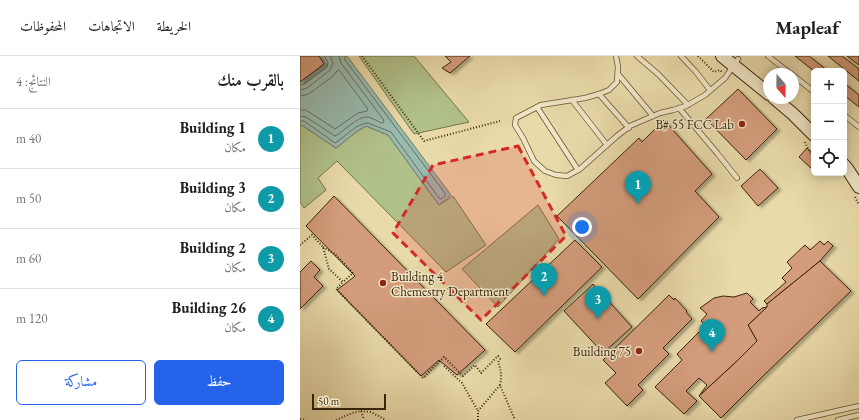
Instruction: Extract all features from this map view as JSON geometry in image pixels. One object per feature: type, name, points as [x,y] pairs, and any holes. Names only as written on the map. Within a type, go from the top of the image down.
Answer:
[{"type":"street","points":[[722,56],[735,60],[763,81]]},
{"type":"street","points":[[735,60],[763,88]]},
{"type":"street","points":[[781,104],[811,132]]},
{"type":"street","points":[[792,104],[811,120]]},
{"type":"street","points":[[847,160],[859,175]]},
{"type":"street","points":[[847,169],[859,187]]},
{"type":"lane","points":[[616,56],[618,67],[617,82],[609,90],[585,98],[542,105],[516,118],[514,125],[523,138],[534,161],[545,171],[556,175],[567,176],[578,170],[617,136],[629,128],[660,113],[688,105],[705,95],[725,78],[735,60]]},
{"type":"lane","points":[[636,56],[658,74],[688,105]]},
{"type":"lane","points":[[680,56],[696,72],[710,90]]},
{"type":"lane","points":[[768,56],[783,68]]},
{"type":"lane","points":[[618,74],[653,116]]},
{"type":"lane","points":[[799,80],[811,90]]},
{"type":"lane","points":[[600,94],[629,128]]},
{"type":"lane","points":[[572,100],[607,145]]},
{"type":"lane","points":[[537,107],[578,170]]},
{"type":"lane","points":[[679,108],[737,178]]},
{"type":"lane","points":[[847,117],[859,127]]},
{"type":"lane","points":[[797,420],[859,406]]},
{"type":"lane","points":[[838,420],[859,415]]},
{"type":"path","points":[[362,56],[424,141],[500,121]]},
{"type":"path","points":[[300,245],[312,235],[323,247],[335,254],[353,273],[336,289],[423,378],[444,358],[463,376],[474,365],[481,373],[498,356],[500,359],[498,362],[502,377],[500,385],[478,411]]},
{"type":"path","points":[[323,247],[329,269],[343,282]]},
{"type":"path","points":[[444,366],[462,383],[478,411],[478,420]]},
{"type":"path","points":[[500,385],[514,420]]},
{"type":"path","points":[[361,411],[364,420]]},
{"type":"path","points":[[336,420],[361,411],[371,412],[386,420]]},
{"type":"path","points":[[300,419],[306,420]]},
{"type":"highlighted area","points":[[518,146],[566,236],[481,320],[393,233],[433,165]]},
{"type":"green space","points":[[359,56],[414,56],[469,122],[414,134]]},
{"type":"green space","points":[[300,124],[336,148],[366,126],[388,135],[439,205],[453,196],[486,245],[446,272],[337,161],[318,178],[326,190],[304,208],[300,202]]},
{"type":"green space","points":[[538,205],[559,239],[498,307],[462,269]]},
{"type":"water","points":[[319,56],[347,56],[451,195],[439,205],[388,135],[366,126],[336,148],[300,124],[300,82],[324,64]]},
{"type":"building","points":[[300,56],[319,56],[324,64],[300,82]]},
{"type":"building","points":[[445,56],[470,56],[450,73],[442,68],[451,62]]},
{"type":"building","points":[[795,56],[809,56],[824,68],[811,69]]},
{"type":"building","points":[[828,56],[842,56],[859,69],[859,81],[847,71],[847,68],[843,68]]},
{"type":"building","points":[[847,56],[859,56],[859,65]]},
{"type":"building","points":[[847,85],[859,95],[859,107],[847,97]]},
{"type":"building","name":"B# 55 FCC Lab","points":[[738,89],[777,129],[746,160],[706,119]]},
{"type":"building","points":[[664,120],[712,174],[695,191],[719,217],[638,299],[557,216],[639,138],[642,142]]},
{"type":"building","points":[[807,148],[811,152],[811,168],[799,157]]},
{"type":"building","points":[[760,169],[778,188],[758,206],[741,186]]},
{"type":"building","name":"Building 4 Chemestry Department","points":[[334,196],[485,350],[457,375],[439,360],[421,376],[337,290],[355,276],[306,226]]},
{"type":"building","points":[[575,240],[602,267],[515,352],[486,324]]},
{"type":"building","points":[[820,241],[824,245],[828,241],[833,246],[820,261],[767,304],[764,301],[786,282],[782,278],[792,268],[787,262],[805,245],[810,250]]},
{"type":"building","points":[[311,261],[320,270],[314,277],[323,286],[300,309],[300,272]]},
{"type":"building","points":[[820,261],[851,291],[721,418],[699,396],[757,341],[748,325],[767,307],[767,304]]},
{"type":"building","points":[[593,284],[632,327],[603,353],[564,311]]},
{"type":"building","points":[[747,293],[753,299],[750,302],[759,311],[762,308],[767,307],[748,325],[757,341],[699,396],[707,385],[699,378],[686,391],[697,401],[684,414],[655,387],[682,360],[677,354],[706,325],[701,321],[707,314],[700,308],[714,298],[723,296],[734,297]]},
{"type":"building","name":"Building 75","points":[[669,295],[674,300],[675,298],[692,319],[663,348],[669,354],[638,385],[643,390],[627,406],[605,383],[616,373],[603,360]]},
{"type":"place","name":"B# 55 FCC Lab","points":[[742,124]]},
{"type":"place","name":"Building 1","points":[[638,204]]},
{"type":"place","name":"Building 4 Chemestry Department","points":[[383,283]]},
{"type":"place","name":"Building 3","points":[[544,296]]},
{"type":"place","name":"Building 2","points":[[598,319]]},
{"type":"place","name":"Building 75","points":[[639,351]]},
{"type":"place","name":"Building 26","points":[[712,352]]}]
